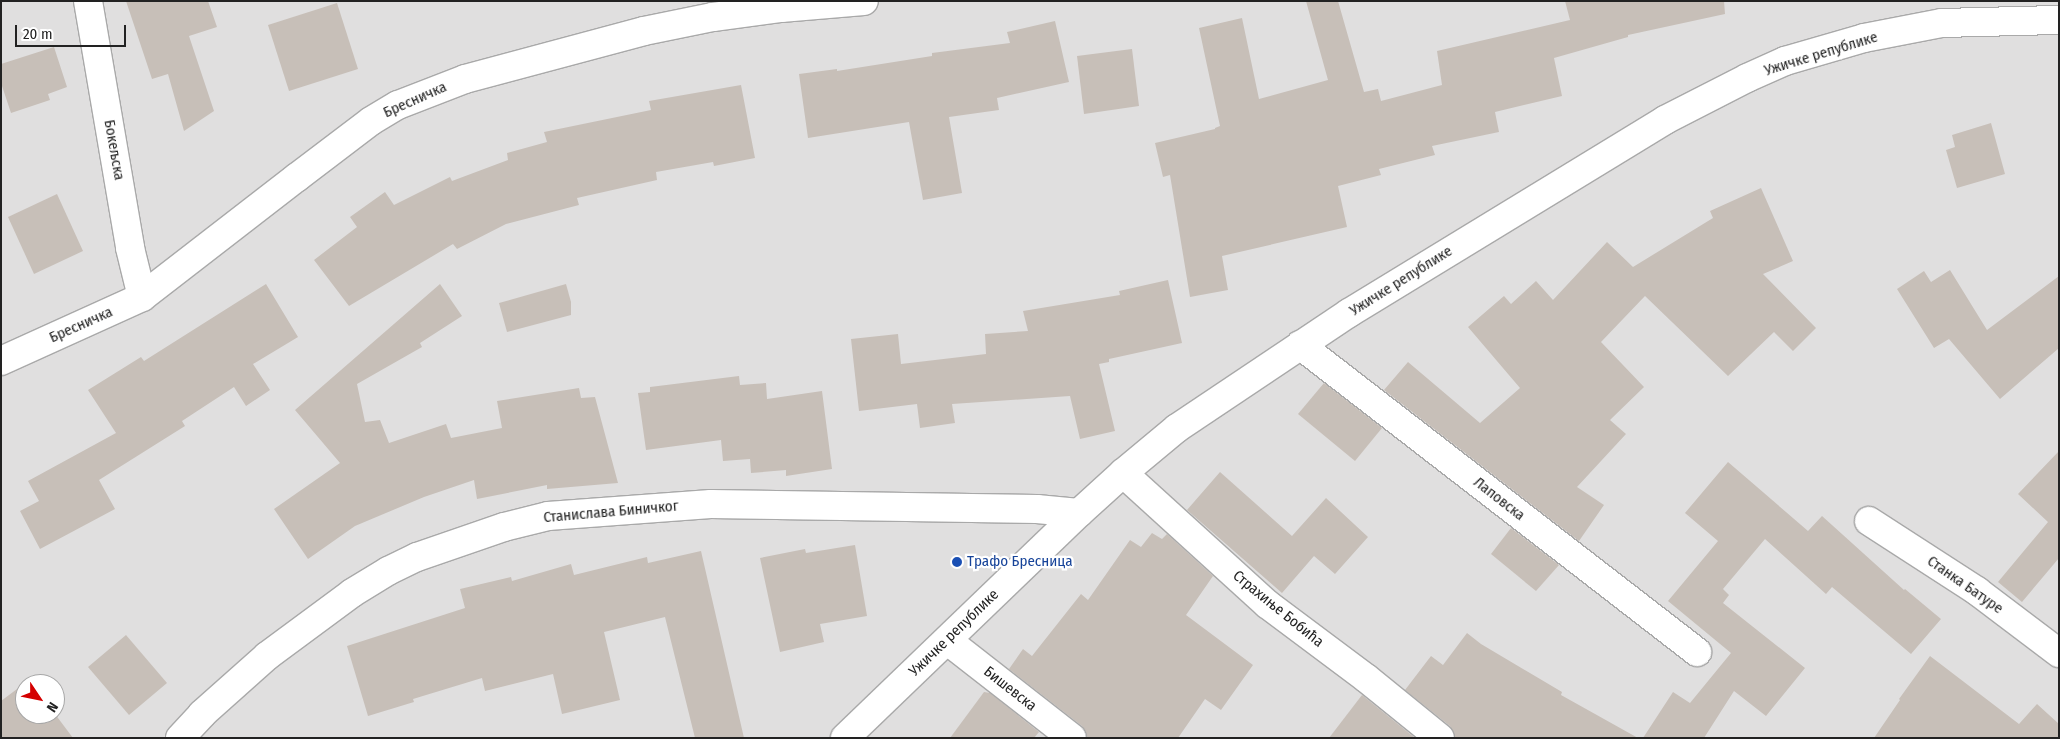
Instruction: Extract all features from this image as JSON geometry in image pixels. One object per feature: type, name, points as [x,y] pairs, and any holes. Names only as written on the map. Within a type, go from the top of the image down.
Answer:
[{"type":"street","name":"Бокељска","points":[[88,1],[130,248],[142,297]]},
{"type":"street","name":"Бресничка","points":[[1,360],[142,297],[371,121],[398,105],[465,79],[644,32],[722,15],[864,1]]},
{"type":"street","name":"Ужичке републике","points":[[845,738],[1123,472],[1177,428],[1300,345],[1500,219],[1665,120],[1747,78],[1802,56],[1864,38],[1942,23],[2059,20]]},
{"type":"street","name":"Лаповска","points":[[1300,345],[1697,652]]},
{"type":"street","name":"Страхиње Бобића","points":[[1123,472],[1267,604],[1366,678],[1440,738]]},
{"type":"street","name":"Станислава Биничког","points":[[180,738],[202,714],[267,656],[359,588],[388,571],[417,558],[496,530],[548,516],[711,504],[1037,509],[1079,514]]},
{"type":"street","name":"Станка Батуре","points":[[1869,521],[1977,591],[2059,653]]},
{"type":"street","name":"Бишевска","points":[[948,641],[1072,738]]},
{"type":"shaded area","points":[[1,1],[2059,1],[2059,738],[1,738]]},
{"type":"building","points":[[126,1],[208,1],[217,27],[189,36],[214,111],[184,131],[168,74],[152,79]]},
{"type":"building","points":[[1306,1],[1338,1],[1364,92],[1378,89],[1381,101],[1442,85],[1437,51],[1570,20],[1565,1],[1724,1],[1725,14],[1628,35],[1628,37],[1554,58],[1562,96],[1495,112],[1499,132],[1432,146],[1435,155],[1379,169],[1381,175],[1338,186],[1347,227],[1222,256],[1228,290],[1190,297],[1170,175],[1163,177],[1155,143],[1215,129],[1220,126],[1199,28],[1242,18],[1259,99],[1328,80]]},
{"type":"building","points":[[337,3],[358,69],[289,91],[268,25]]},
{"type":"building","points":[[1055,21],[1069,82],[997,98],[999,110],[949,117],[962,193],[923,200],[909,122],[808,138],[799,74],[837,69],[837,71],[932,56],[932,53],[1010,43],[1007,32]]},
{"type":"building","points":[[54,47],[67,87],[48,94],[50,100],[11,113],[1,83],[1,64]]},
{"type":"building","points":[[1132,49],[1139,106],[1084,114],[1077,56]]},
{"type":"building","points":[[741,85],[755,158],[714,166],[713,162],[656,172],[657,180],[577,198],[579,205],[506,224],[457,249],[453,244],[349,306],[314,260],[357,227],[350,217],[385,192],[394,205],[450,177],[452,181],[508,160],[507,153],[547,142],[544,132],[651,110],[649,101]]},
{"type":"building","points":[[1991,123],[2005,174],[1957,188],[1946,150],[1955,147],[1952,135]]},
{"type":"building","points":[[1761,188],[1793,261],[1763,274],[1816,328],[1793,351],[1774,332],[1728,376],[1645,296],[1601,342],[1644,387],[1610,420],[1626,434],[1577,487],[1604,505],[1579,541],[1384,390],[1408,362],[1480,423],[1520,388],[1468,327],[1504,296],[1511,304],[1536,281],[1553,300],[1607,242],[1633,267],[1713,218],[1710,211]]},
{"type":"building","points":[[57,194],[83,251],[34,274],[8,217]]},
{"type":"building","points":[[1950,270],[1987,330],[2059,276],[2059,348],[2000,399],[1949,339],[1934,348],[1897,289],[1924,271],[1931,282]]},
{"type":"building","points":[[1168,280],[1182,343],[1109,359],[1109,362],[1099,364],[1115,431],[1080,439],[1070,396],[952,404],[955,423],[920,428],[917,404],[859,411],[851,339],[898,334],[901,364],[986,354],[985,334],[1028,331],[1023,311],[1120,295],[1119,291]]},
{"type":"building","points":[[266,284],[298,337],[253,364],[270,390],[246,406],[234,387],[182,421],[185,426],[99,480],[115,509],[40,549],[20,511],[39,501],[28,481],[116,433],[88,390],[141,357],[144,361]]},
{"type":"building","points":[[440,284],[462,316],[420,343],[422,347],[357,384],[365,422],[380,420],[389,443],[446,424],[451,438],[502,428],[497,401],[579,388],[581,398],[595,397],[618,483],[547,489],[547,485],[477,499],[474,480],[424,497],[355,526],[308,559],[274,509],[340,463],[295,410]]},
{"type":"building","points":[[566,284],[571,302],[571,315],[507,332],[499,303]]},
{"type":"building","points":[[739,376],[740,385],[766,383],[767,399],[822,391],[832,469],[786,476],[786,470],[751,473],[750,459],[723,461],[721,440],[646,450],[638,393],[650,392],[650,387]]},
{"type":"building","points":[[1324,383],[1382,428],[1355,461],[1298,414]]},
{"type":"building","points":[[2059,451],[2059,558],[2022,602],[1998,582],[2048,522],[2018,494]]},
{"type":"building","points":[[1728,462],[1808,531],[1822,516],[1904,590],[1941,619],[1911,654],[1832,587],[1826,594],[1765,539],[1723,589],[1729,595],[1723,603],[1805,668],[1766,716],[1734,691],[1704,738],[1643,738],[1673,692],[1690,703],[1731,653],[1668,601],[1718,541],[1685,513]]},
{"type":"building","points":[[1220,472],[1292,536],[1326,498],[1368,537],[1335,574],[1314,556],[1282,593],[1187,510]]},
{"type":"building","points":[[1511,528],[1559,565],[1536,591],[1491,554]]},
{"type":"building","points":[[1152,533],[1162,539],[1167,534],[1213,576],[1186,615],[1253,665],[1221,710],[1205,699],[1178,738],[1088,738],[1082,726],[1009,669],[1023,649],[1032,656],[1081,594],[1088,600],[1130,540],[1141,547]]},
{"type":"building","points":[[855,545],[867,616],[820,624],[824,642],[780,652],[760,558],[805,549],[806,553]]},
{"type":"building","points":[[701,551],[744,738],[695,738],[665,617],[604,632],[620,700],[562,714],[553,674],[485,691],[482,678],[413,699],[414,702],[368,716],[347,646],[465,608],[460,589],[511,577],[512,581],[571,564],[574,575],[647,557],[648,563]]},
{"type":"building","points":[[1467,633],[1481,644],[1562,692],[1561,695],[1638,738],[1455,738],[1450,726],[1405,690],[1431,656],[1443,665]]},
{"type":"building","points":[[126,635],[167,683],[129,715],[88,667]]},
{"type":"building","points":[[1930,656],[2019,724],[2037,704],[2059,724],[2059,738],[1874,738]]},
{"type":"building","points":[[15,690],[15,724],[62,724],[73,738],[1,738],[1,701]]},
{"type":"building","points":[[984,692],[990,693],[1039,732],[1034,738],[950,738]]},
{"type":"building","points":[[1362,695],[1415,738],[1329,738]]},
{"type":"place","name":"Трафо Бресница","points":[[957,562]]}]
